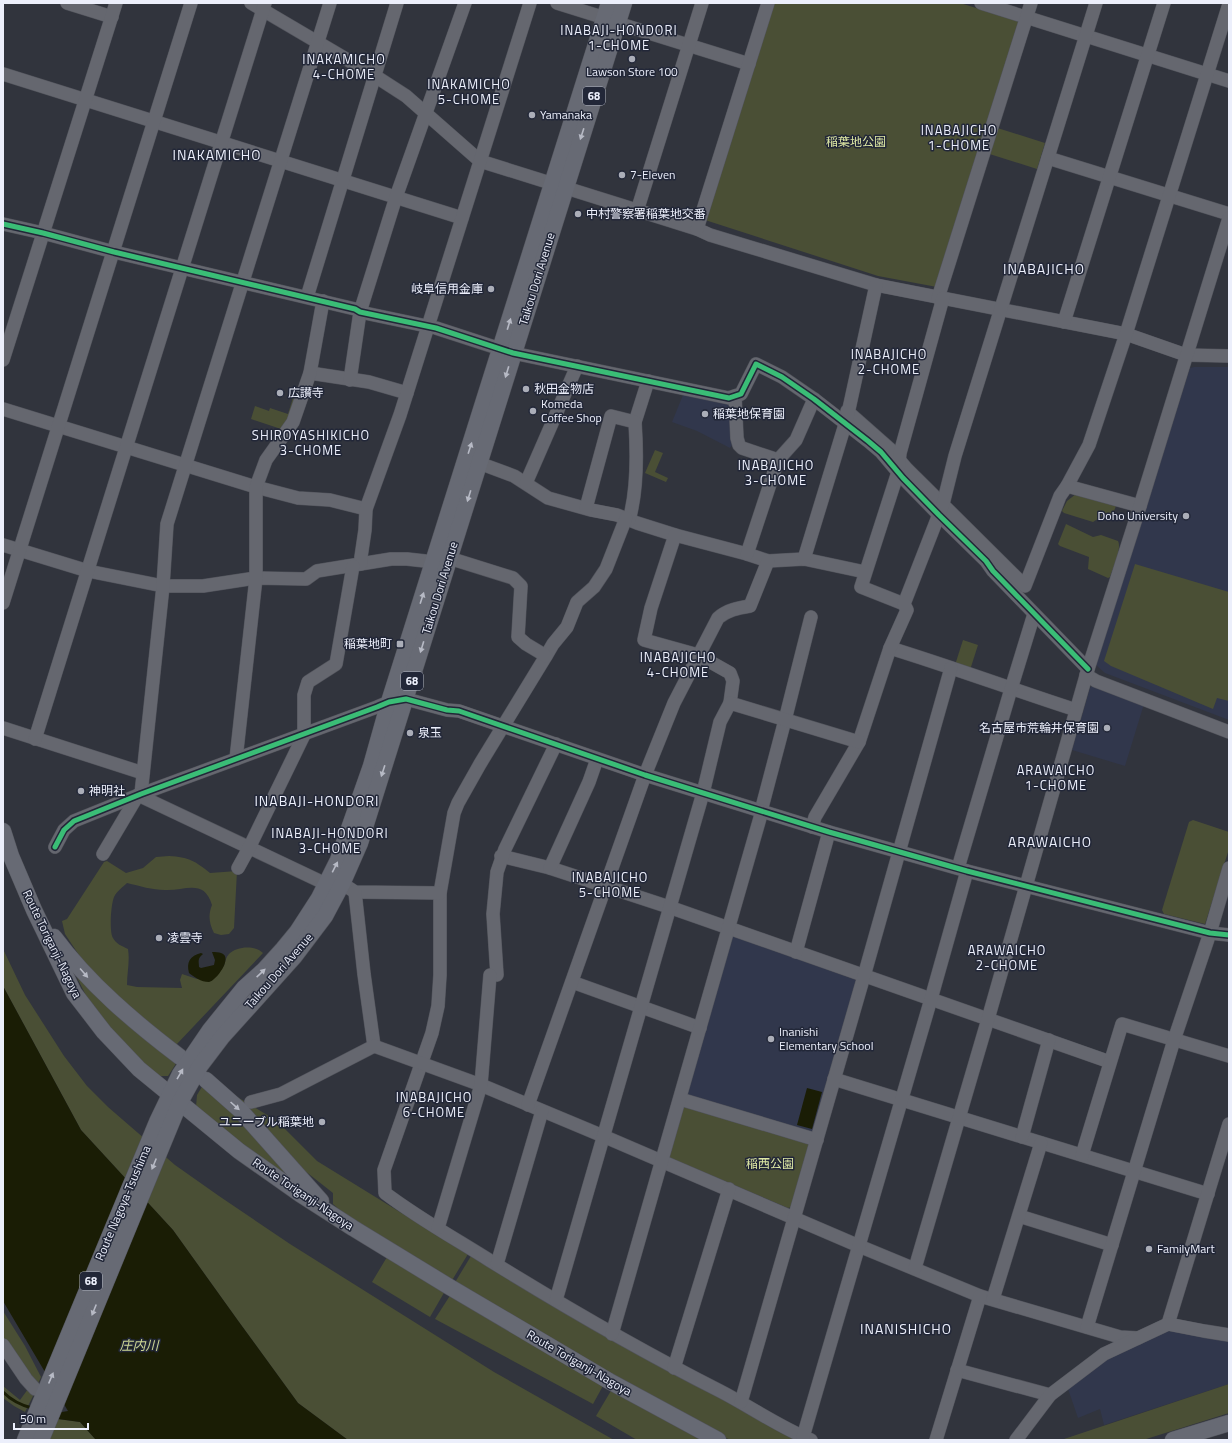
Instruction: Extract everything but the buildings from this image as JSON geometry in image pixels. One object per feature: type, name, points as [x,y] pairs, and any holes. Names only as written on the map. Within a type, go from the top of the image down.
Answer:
[{"type":"main road","name":"Taikou Dori Avenue","points":[[175,1098],[222,1037],[294,957],[325,916],[349,888],[360,843],[406,699],[442,560],[559,186],[610,15],[624,3]]},
{"type":"main road","name":"Taikou Dori Avenue","points":[[163,1125],[175,1098],[180,1074],[210,1030],[244,988],[283,950],[311,911],[338,860],[371,766],[390,702],[479,464],[507,351]]},
{"type":"main road","name":"Route Toriganji-Nagoya","points":[[3,831],[11,856],[34,910],[74,992],[104,1032],[140,1069],[239,1151],[300,1194],[450,1288],[608,1381],[718,1440]]},
{"type":"main road","points":[[34,910],[65,951],[90,980],[145,1030],[180,1057]]},
{"type":"main road","points":[[206,1080],[240,1110],[320,1200],[353,1228]]},
{"type":"main road","name":"Route Nagoya-Tsushima","points":[[25,1440],[163,1125]]},
{"type":"main road","name":"Route Nagoya-Tsushima","points":[[41,1440],[163,1125]]},
{"type":"main road","points":[[1173,1440],[1229,1423]]},
{"type":"street","points":[[67,3],[112,16]]},
{"type":"street","points":[[3,360],[116,3]]},
{"type":"street","points":[[3,603],[191,3]]},
{"type":"street","points":[[251,3],[264,7],[318,43],[406,96],[480,161],[697,229],[710,235],[876,285],[1126,334],[1186,356],[1229,356]]},
{"type":"street","points":[[103,854],[139,795],[143,773],[163,586],[167,524],[330,3]]},
{"type":"street","points":[[307,298],[397,3]]},
{"type":"street","points":[[350,380],[360,312],[396,197],[465,3]]},
{"type":"street","points":[[238,868],[304,735],[304,695],[308,682],[336,664],[357,565],[361,557],[366,525],[366,509],[400,415],[530,3]]},
{"type":"street","points":[[557,3],[610,15],[689,45],[749,64]]},
{"type":"street","points":[[637,211],[702,3]]},
{"type":"street","points":[[697,229],[768,3]]},
{"type":"street","points":[[981,3],[1229,80]]},
{"type":"street","points":[[812,827],[815,818],[859,742],[890,648],[907,610],[904,604],[861,587],[899,465],[940,298],[1030,3]]},
{"type":"street","points":[[904,604],[941,510],[955,456],[1096,3]]},
{"type":"street","points":[[1064,322],[1164,3]]},
{"type":"street","points":[[941,510],[1025,586],[1060,496],[1089,445],[1126,334],[1229,4]]},
{"type":"street","points":[[35,739],[264,7]]},
{"type":"street","points":[[3,74],[462,218]]},
{"type":"street","points":[[1048,158],[1229,214]]},
{"type":"street","points":[[915,1268],[1087,672],[1229,218]]},
{"type":"street","points":[[3,224],[114,252],[356,309],[360,312],[436,328],[507,351],[729,398],[741,394],[756,364],[782,377],[814,399],[846,417],[881,452],[899,465],[941,510],[993,571],[1096,681],[1229,732]]},
{"type":"street","points":[[804,558],[846,417],[876,285]]},
{"type":"street","points":[[236,759],[256,578],[256,487],[266,460],[294,422],[310,373],[323,301]]},
{"type":"street","points":[[526,483],[577,366]]},
{"type":"street","points":[[310,373],[369,382],[407,393]]},
{"type":"street","points":[[648,381],[636,422],[637,446],[633,500],[627,519],[606,569],[594,587],[577,602],[567,627],[553,644],[503,726],[458,803],[454,813],[440,892],[440,975],[438,1006],[432,1033],[384,1170],[385,1193],[438,1228],[612,1334],[741,1402],[766,1418],[807,1439],[859,1246],[932,999],[963,869],[1011,689],[1034,614]]},
{"type":"street","points":[[736,396],[737,438],[739,445],[742,448],[778,460]]},
{"type":"street","points":[[748,554],[778,460],[796,440],[814,399]]},
{"type":"street","points":[[3,409],[256,487],[298,498],[330,500],[366,509]]},
{"type":"street","points":[[586,508],[611,416],[636,422]]},
{"type":"street","points":[[479,464],[514,476],[548,498],[627,519],[675,535],[748,554],[768,561],[804,558],[865,572]]},
{"type":"street","points":[[1067,486],[1140,506]]},
{"type":"street","points":[[556,1300],[703,793],[720,722],[730,703],[733,681],[730,673],[698,656],[644,640],[651,608],[675,535]]},
{"type":"street","points":[[3,545],[88,571],[163,586],[203,586],[256,578],[306,579],[317,571],[391,559],[442,560],[513,578],[521,586],[518,637],[526,644],[546,656]]},
{"type":"street","points":[[528,1105],[607,886],[645,775],[674,703],[718,618],[723,613],[736,608],[750,606],[768,561]]},
{"type":"street","points":[[612,1334],[761,811],[811,617]]},
{"type":"street","points":[[890,648],[942,664],[1011,689],[1076,710]]},
{"type":"street","points":[[741,1402],[900,852],[951,668]]},
{"type":"street","points":[[54,847],[64,830],[74,821],[139,795],[390,702],[406,699],[447,710],[459,711],[645,775],[829,832],[1026,886],[1210,933],[1229,935]]},
{"type":"street","points":[[730,703],[859,742]]},
{"type":"street","points":[[3,728],[143,773]]},
{"type":"street","points":[[438,1228],[481,1085],[493,975],[493,914],[497,872],[501,856],[556,744]]},
{"type":"street","points":[[550,868],[589,782],[597,759]]},
{"type":"street","points":[[139,795],[326,884]]},
{"type":"street","points":[[796,952],[829,832]]},
{"type":"street","points":[[501,856],[550,868],[607,886],[1110,1062]]},
{"type":"street","points":[[1087,1327],[1174,1040],[1210,933],[1229,868]]},
{"type":"street","points":[[374,1046],[364,974],[349,888],[440,892]]},
{"type":"street","points":[[572,982],[700,1028]]},
{"type":"street","points":[[1082,1155],[1122,1024],[1229,1056]]},
{"type":"street","points":[[1022,1137],[1049,1040]]},
{"type":"street","points":[[250,1102],[281,1094],[374,1046],[481,1085],[729,1189],[859,1246],[987,1298],[1120,1336],[1138,1338]]},
{"type":"street","points":[[834,1079],[1208,1194]]},
{"type":"street","points":[[680,1099],[817,1140]]},
{"type":"street","points":[[497,1264],[542,1111]]},
{"type":"street","points":[[1168,1324],[1229,1124]]},
{"type":"street","points":[[936,1440],[957,1370],[1019,1216],[1041,1142]]},
{"type":"street","points":[[674,1368],[729,1189]]},
{"type":"street","points":[[1019,1216],[1112,1245]]},
{"type":"street","points":[[1016,1440],[1050,1395],[1104,1354],[1168,1324],[1229,1334]]},
{"type":"street","points":[[3,1345],[18,1367],[36,1389]]},
{"type":"street","points":[[957,1370],[1050,1395]]},
{"type":"shaded area","name":"Doho University","points":[[1229,367],[1229,720],[1105,673],[1096,665],[1190,368]]},
{"type":"shaded area","name":"稲葉地保育園","points":[[683,395],[734,405],[734,442],[730,448],[697,431],[672,422]]},
{"type":"shaded area","name":"名古屋市荒輪井保育園","points":[[1093,685],[1144,704],[1125,766],[1072,750],[1090,688]]},
{"type":"shaded area","name":"Inanishi Elementary School","points":[[733,935],[856,980],[858,984],[816,1131],[811,1135],[686,1098],[730,936]]},
{"type":"shaded area","points":[[1168,1331],[1229,1341],[1229,1384],[1104,1425],[1100,1409],[1078,1418],[1067,1386],[1107,1356]]},
{"type":"green space","name":"稲葉地公園","points":[[773,3],[960,3],[1018,21],[1019,25],[988,125],[1045,143],[1037,169],[980,151],[937,287],[878,276],[705,220]]},
{"type":"green space","points":[[296,388],[301,390],[284,430],[251,419],[255,406],[269,411],[270,408],[288,414]]},
{"type":"green space","points":[[655,450],[663,453],[655,472],[668,478],[666,482],[645,473]]},
{"type":"green space","points":[[1076,494],[1116,506],[1112,516],[1102,516],[1093,522],[1064,513],[1062,511],[1067,501]]},
{"type":"green space","points":[[1066,524],[1093,537],[1101,535],[1118,541],[1118,554],[1110,577],[1108,578],[1088,569],[1089,557],[1058,544]]},
{"type":"green space","points":[[1135,564],[1229,592],[1229,701],[1217,698],[1213,709],[1111,666],[1104,661]]},
{"type":"green space","points":[[963,640],[978,645],[970,670],[955,665]]},
{"type":"green space","points":[[1193,820],[1229,832],[1229,849],[1205,924],[1164,914],[1162,910],[1189,822]]},
{"type":"green space","points":[[156,857],[182,857],[191,860],[210,873],[237,871],[234,928],[229,934],[221,935],[214,933],[210,919],[212,905],[209,897],[204,891],[193,888],[160,890],[127,883],[114,897],[111,924],[114,940],[119,945],[128,949],[129,962],[127,985],[137,987],[182,988],[180,980],[182,974],[197,979],[224,966],[228,955],[232,951],[241,948],[251,948],[260,950],[263,953],[176,1045],[103,985],[79,955],[65,934],[62,921],[67,919],[104,862],[107,861],[126,873],[143,868]]},
{"type":"green space","points":[[3,949],[25,995],[64,1056],[87,1086],[108,1107],[175,1165],[290,1244],[494,1372],[614,1440],[348,1440],[298,1403],[173,1230],[81,1130],[3,986]]},
{"type":"green space","points":[[70,964],[177,1062],[168,1076],[159,1076],[138,1060],[92,1007]]},
{"type":"green space","points":[[203,1085],[238,1114],[299,1185],[280,1174],[196,1107],[197,1095]]},
{"type":"green space","points":[[234,1095],[277,1121],[317,1161],[468,1254],[451,1282],[355,1223],[333,1204],[333,1193],[305,1171]]},
{"type":"green space","name":"稲西公園","points":[[685,1104],[812,1144],[794,1206],[788,1208],[670,1158],[668,1154],[681,1106]]},
{"type":"green space","points":[[471,1256],[798,1440],[731,1440],[721,1436],[454,1284]]},
{"type":"green space","points":[[387,1257],[445,1291],[430,1317],[372,1282]]},
{"type":"green space","points":[[451,1294],[604,1384],[593,1404],[435,1319]]},
{"type":"green space","points":[[3,1311],[25,1346],[41,1377],[37,1386],[3,1339]]},
{"type":"green space","points":[[1229,1384],[1229,1413],[1143,1440],[1061,1440]]},
{"type":"green space","points":[[3,1386],[20,1400],[28,1389],[34,1394],[25,1412],[3,1398]]},
{"type":"green space","points":[[612,1389],[704,1440],[637,1440],[596,1416]]},
{"type":"green space","points":[[58,1419],[80,1422],[96,1440],[49,1440]]},
{"type":"water","points":[[212,952],[218,952],[225,955],[226,959],[225,964],[216,978],[212,981],[206,982],[189,973],[188,966],[190,960],[194,956],[201,953],[203,954],[199,959],[199,967],[201,968],[214,965],[215,960]]},
{"type":"water","name":"庄内川","points":[[3,986],[81,1130],[173,1230],[298,1403],[348,1440],[96,1440],[80,1422],[58,1419],[56,1413],[68,1411],[3,1301]]},
{"type":"water","points":[[807,1088],[822,1092],[812,1129],[797,1125]]},
{"type":"waterway","points":[[3,1392],[16,1402],[32,1408]]},
{"type":"cycle path","points":[[3,224],[355,309],[360,312],[436,328],[513,353],[729,398],[741,394],[756,364],[782,377],[814,399],[881,452],[903,478],[986,561],[993,571],[1088,669]]},
{"type":"cycle path","points":[[55,847],[64,830],[74,821],[141,794],[389,702],[406,699],[447,710],[459,711],[645,775],[829,832],[967,871],[1210,933],[1229,935]]},
{"type":"place","name":"Lawson Store 100","points":[[632,59]]},
{"type":"place","name":"Yamanaka","points":[[532,115]]},
{"type":"place","name":"7-Eleven","points":[[622,175]]},
{"type":"place","name":"中村警察署稲葉地交番","points":[[578,214]]},
{"type":"place","name":"岐阜信用金庫","points":[[491,289]]},
{"type":"place","name":"秋田金物店","points":[[526,389]]},
{"type":"place","name":"広讃寺","points":[[280,393]]},
{"type":"place","name":"Komeda Coffee Shop","points":[[533,411]]},
{"type":"place","name":"稲葉地保育園","points":[[705,414]]},
{"type":"place","name":"Doho University","points":[[1186,516]]},
{"type":"place","name":"稲葉地町","points":[[400,644]]},
{"type":"place","name":"名古屋市荒輪井保育園","points":[[1107,728]]},
{"type":"place","name":"泉玉","points":[[410,733]]},
{"type":"place","name":"神明社","points":[[81,791]]},
{"type":"place","name":"凌雲寺","points":[[159,938]]},
{"type":"place","name":"Inanishi Elementary School","points":[[771,1039]]},
{"type":"place","name":"ユニーブル稲葉地","points":[[322,1122]]},
{"type":"place","name":"FamilyMart","points":[[1149,1249]]},
{"type":"district","name":"INABAJI-HONDORI 1-CHOME","points":[[619,38]]},
{"type":"district","name":"INAKAMICHO 4-CHOME","points":[[344,66]]},
{"type":"district","name":"INAKAMICHO 5-CHOME","points":[[469,92]]},
{"type":"district","name":"INABAJICHO 1-CHOME","points":[[959,138]]},
{"type":"district","name":"INAKAMICHO","points":[[217,155]]},
{"type":"district","name":"INABAJICHO","points":[[1044,269]]},
{"type":"district","name":"INABAJICHO 2-CHOME","points":[[889,362]]},
{"type":"district","name":"SHIROYASHIKICHO 3-CHOME","points":[[311,442]]},
{"type":"district","name":"INABAJICHO 3-CHOME","points":[[776,472]]},
{"type":"district","name":"INABAJICHO 4-CHOME","points":[[678,664]]},
{"type":"district","name":"ARAWAICHO 1-CHOME","points":[[1056,778]]},
{"type":"district","name":"INABAJI-HONDORI","points":[[317,801]]},
{"type":"district","name":"INABAJI-HONDORI 3-CHOME","points":[[330,840]]},
{"type":"district","name":"ARAWAICHO","points":[[1050,842]]},
{"type":"district","name":"INABAJICHO 5-CHOME","points":[[610,884]]},
{"type":"district","name":"ARAWAICHO 2-CHOME","points":[[1007,958]]},
{"type":"district","name":"INABAJICHO 6-CHOME","points":[[434,1104]]},
{"type":"district","name":"INANISHICHO","points":[[906,1329]]}]
